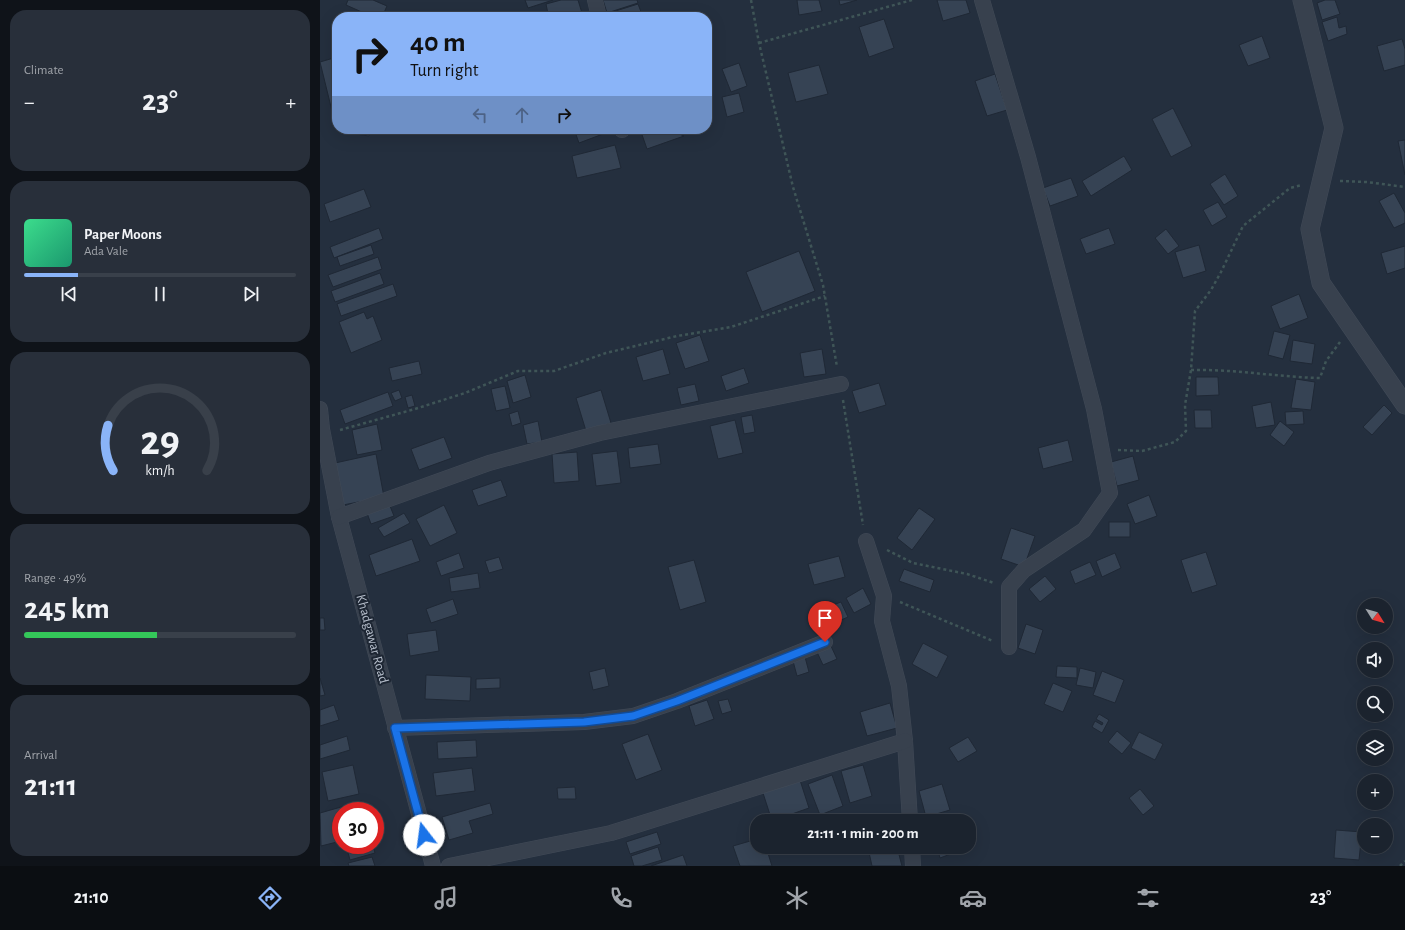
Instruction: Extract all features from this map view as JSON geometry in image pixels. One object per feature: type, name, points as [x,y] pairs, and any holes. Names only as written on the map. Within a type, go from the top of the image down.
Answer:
[{"type":"street","points":[[595,0],[598,12]]},
{"type":"street","points":[[982,0],[1028,157],[1094,408],[1110,493],[1084,530],[1024,570],[1009,587],[1008,647]]},
{"type":"street","points":[[1302,0],[1334,128],[1310,229],[1321,283],[1405,405]]},
{"type":"street","points":[[339,517],[489,463],[593,435],[840,384]]},
{"type":"street","name":"Khadgawar Road","points":[[320,409],[323,434],[339,517],[433,866]]},
{"type":"street","points":[[866,541],[884,596],[882,621],[899,686],[905,741],[910,814]]},
{"type":"street","points":[[395,728],[584,722],[633,716],[677,701],[825,642]]},
{"type":"street","points":[[448,866],[611,833],[905,741]]},
{"type":"street","points":[[912,854],[913,866]]},
{"type":"path","points":[[751,0],[759,43],[793,187],[825,296],[853,451],[866,541],[913,563],[967,574],[1009,587]]},
{"type":"path","points":[[759,43],[912,0]]},
{"type":"path","points":[[1102,450],[1142,452],[1175,442],[1186,431],[1185,405],[1191,370],[1196,311],[1211,290],[1221,272],[1243,226],[1290,188],[1321,180],[1367,182],[1405,188]]},
{"type":"path","points":[[323,434],[415,409],[465,393],[518,371],[554,370],[606,353],[677,336],[731,327],[825,296]]},
{"type":"path","points":[[1191,370],[1220,369],[1283,376],[1320,378],[1326,361],[1352,327]]},
{"type":"path","points":[[884,596],[1008,647]]},
{"type":"path","points":[[1400,866],[1405,861]]},
{"type":"building","points":[[348,0],[373,0],[387,6],[384,12],[362,12],[346,5]]},
{"type":"building","points":[[525,0],[553,0],[528,8]]},
{"type":"building","points":[[561,0],[578,0],[582,12],[548,12],[546,4]]},
{"type":"building","points":[[603,0],[637,0],[638,3],[607,12]]},
{"type":"building","points":[[797,0],[819,0],[822,11],[799,15]]},
{"type":"building","points":[[839,0],[857,0],[840,5]]},
{"type":"building","points":[[937,0],[966,0],[970,13],[943,21]]},
{"type":"building","points":[[1325,0],[1335,0],[1340,14],[1322,20],[1317,3]]},
{"type":"building","points":[[638,4],[641,12],[612,12]]},
{"type":"building","points":[[1337,17],[1339,28],[1346,26],[1347,34],[1328,41],[1322,22]]},
{"type":"building","points":[[884,19],[894,48],[869,57],[859,27]]},
{"type":"building","points":[[1262,36],[1270,58],[1248,66],[1239,45]]},
{"type":"building","points":[[1402,39],[1405,49],[1405,65],[1384,71],[1377,46]]},
{"type":"building","points":[[332,58],[332,111],[320,62]]},
{"type":"building","points":[[739,63],[747,86],[731,92],[722,69]]},
{"type":"building","points":[[819,65],[828,94],[796,102],[788,73]]},
{"type":"building","points":[[995,74],[1007,110],[987,116],[975,81]]},
{"type":"building","points":[[739,93],[744,112],[727,117],[722,97]]},
{"type":"building","points":[[1173,108],[1192,146],[1171,157],[1152,119]]},
{"type":"building","points":[[355,134],[370,134],[369,136]]},
{"type":"building","points":[[576,134],[603,134],[579,143]]},
{"type":"building","points":[[642,134],[679,134],[684,136],[647,149]]},
{"type":"building","points":[[1405,140],[1405,175],[1398,141]]},
{"type":"building","points":[[615,145],[621,168],[577,178],[572,156]]},
{"type":"building","points":[[1124,156],[1132,170],[1091,196],[1082,181]]},
{"type":"building","points":[[1225,174],[1238,196],[1224,205],[1210,184]]},
{"type":"building","points":[[1071,178],[1078,196],[1050,206],[1043,188]]},
{"type":"building","points":[[364,189],[371,207],[330,222],[324,204]]},
{"type":"building","points":[[1394,193],[1405,213],[1405,223],[1394,228],[1379,201]]},
{"type":"building","points":[[1218,202],[1227,217],[1212,226],[1203,210]]},
{"type":"building","points":[[379,228],[383,239],[334,258],[330,247]]},
{"type":"building","points":[[1109,228],[1115,244],[1086,254],[1080,239]]},
{"type":"building","points":[[1166,229],[1179,246],[1168,254],[1155,238]]},
{"type":"building","points":[[371,245],[374,254],[340,266],[337,257]]},
{"type":"building","points":[[1199,245],[1206,271],[1183,278],[1175,252]]},
{"type":"building","points":[[1405,246],[1405,268],[1387,274],[1381,253]]},
{"type":"building","points":[[799,251],[815,291],[762,312],[746,272]]},
{"type":"building","points":[[378,257],[382,269],[333,287],[328,275]]},
{"type":"building","points":[[380,273],[384,284],[335,302],[331,291]]},
{"type":"building","points":[[393,284],[397,296],[341,316],[337,304]]},
{"type":"building","points":[[1299,294],[1308,318],[1280,329],[1271,306]]},
{"type":"building","points":[[364,312],[367,319],[373,316],[382,340],[351,353],[339,322]]},
{"type":"building","points":[[1274,331],[1290,335],[1283,359],[1268,355]]},
{"type":"building","points":[[700,335],[709,361],[685,369],[676,343]]},
{"type":"building","points":[[1293,340],[1315,344],[1312,364],[1290,361]]},
{"type":"building","points":[[663,349],[670,374],[643,381],[636,357]]},
{"type":"building","points":[[822,349],[826,374],[804,377],[800,353]]},
{"type":"building","points":[[419,361],[422,374],[392,381],[389,368]]},
{"type":"building","points":[[744,368],[749,383],[726,391],[721,376]]},
{"type":"building","points":[[525,375],[531,397],[513,403],[507,381]]},
{"type":"building","points":[[1196,377],[1218,377],[1219,395],[1196,396]]},
{"type":"building","points":[[1296,379],[1315,382],[1311,410],[1291,408]]},
{"type":"building","points":[[879,383],[886,405],[859,413],[852,391]]},
{"type":"building","points":[[695,384],[699,401],[681,405],[677,388]]},
{"type":"building","points":[[505,386],[510,408],[496,411],[491,389]]},
{"type":"building","points":[[399,390],[402,398],[395,401],[391,393]]},
{"type":"building","points":[[601,390],[611,423],[586,431],[576,398]]},
{"type":"building","points":[[388,392],[393,406],[345,424],[340,410]]},
{"type":"building","points":[[412,395],[415,406],[408,408],[405,397]]},
{"type":"building","points":[[1271,402],[1275,425],[1256,428],[1252,406]]},
{"type":"building","points":[[1384,405],[1392,413],[1372,435],[1363,427]]},
{"type":"building","points":[[1194,410],[1211,410],[1212,428],[1195,428]]},
{"type":"building","points":[[518,411],[521,423],[512,426],[509,414]]},
{"type":"building","points":[[1303,411],[1304,424],[1286,425],[1285,412]]},
{"type":"building","points":[[752,415],[755,432],[744,434],[741,417]]},
{"type":"building","points":[[735,420],[743,453],[718,459],[710,426]]},
{"type":"building","points":[[538,421],[542,442],[527,444],[523,425]]},
{"type":"building","points":[[1280,421],[1294,432],[1284,446],[1270,435]]},
{"type":"building","points":[[377,424],[382,450],[357,455],[352,430]]},
{"type":"building","points":[[444,437],[452,458],[419,470],[411,449]]},
{"type":"building","points":[[1068,440],[1073,461],[1043,469],[1038,448]]},
{"type":"building","points":[[658,444],[661,464],[630,468],[628,448]]},
{"type":"building","points":[[617,451],[621,483],[596,486],[592,454]]},
{"type":"building","points":[[577,452],[579,481],[554,483],[552,454]]},
{"type":"building","points":[[376,454],[384,497],[343,505],[335,463]]},
{"type":"building","points":[[1133,456],[1139,480],[1117,486],[1111,462]]},
{"type":"building","points":[[501,480],[507,496],[478,506],[472,490]]},
{"type":"building","points":[[1149,495],[1157,516],[1135,524],[1127,504]]},
{"type":"building","points":[[444,505],[457,533],[430,546],[416,519]]},
{"type":"building","points":[[390,506],[394,516],[371,524],[367,513]]},
{"type":"building","points":[[919,508],[935,519],[912,550],[897,538]]},
{"type":"building","points":[[404,513],[410,523],[384,537],[378,528]]},
{"type":"building","points":[[1109,522],[1130,522],[1130,537],[1109,537]]},
{"type":"building","points":[[1011,528],[1035,536],[1024,567],[1001,559]]},
{"type":"building","points":[[412,539],[420,561],[376,576],[369,555]]},
{"type":"building","points":[[1206,552],[1217,585],[1192,593],[1181,560]]},
{"type":"building","points":[[459,553],[464,568],[441,576],[436,562]]},
{"type":"building","points":[[1115,553],[1121,568],[1102,577],[1096,561]]},
{"type":"building","points":[[839,556],[845,577],[814,585],[808,564]]},
{"type":"building","points":[[499,557],[503,569],[489,573],[485,561]]},
{"type":"building","points":[[694,560],[706,602],[680,610],[668,567]]},
{"type":"building","points":[[1090,562],[1096,575],[1075,584],[1070,571]]},
{"type":"building","points":[[904,569],[934,580],[930,592],[899,581]]},
{"type":"building","points":[[478,573],[480,588],[451,592],[449,578]]},
{"type":"building","points":[[1045,576],[1056,589],[1040,602],[1029,589]]},
{"type":"building","points":[[863,588],[871,604],[854,613],[846,598]]},
{"type":"building","points":[[453,599],[458,614],[431,623],[426,609]]},
{"type":"building","points":[[841,602],[848,617],[832,624],[825,608]]},
{"type":"building","points":[[320,618],[324,618],[325,630],[320,630]]},
{"type":"building","points":[[1026,624],[1043,630],[1035,654],[1018,648]]},
{"type":"building","points":[[436,630],[439,651],[410,656],[407,634]]},
{"type":"building","points":[[923,643],[948,656],[937,678],[912,664]]},
{"type":"building","points":[[831,646],[837,659],[823,665],[817,652]]},
{"type":"building","points":[[805,657],[809,672],[797,676],[793,661]]},
{"type":"building","points":[[1057,666],[1077,667],[1077,678],[1056,677]]},
{"type":"building","points":[[605,668],[609,686],[593,690],[589,672]]},
{"type":"building","points":[[1080,668],[1096,672],[1093,688],[1076,685]]},
{"type":"building","points":[[1102,671],[1124,680],[1115,703],[1093,695]]},
{"type":"building","points":[[426,675],[471,677],[470,701],[425,699]]},
{"type":"building","points":[[320,678],[325,695],[320,696]]},
{"type":"building","points":[[500,678],[500,688],[476,689],[476,679]]},
{"type":"building","points":[[1053,683],[1072,691],[1063,712],[1044,704]]},
{"type":"building","points":[[728,699],[732,711],[722,714],[718,701]]},
{"type":"building","points":[[707,700],[714,719],[695,726],[689,706]]},
{"type":"building","points":[[890,703],[897,728],[867,736],[860,712]]},
{"type":"building","points":[[334,705],[339,720],[320,726],[320,710]]},
{"type":"building","points":[[1099,714],[1109,720],[1102,733],[1092,727],[1095,721],[1102,725],[1103,723],[1096,719]]},
{"type":"building","points":[[1117,731],[1131,743],[1122,754],[1108,742]]},
{"type":"building","points":[[1139,732],[1163,744],[1155,760],[1131,748]]},
{"type":"building","points":[[648,734],[662,770],[636,780],[622,744]]},
{"type":"building","points":[[347,736],[350,750],[320,759],[320,745]]},
{"type":"building","points":[[968,737],[977,751],[958,762],[949,748]]},
{"type":"building","points":[[476,740],[477,757],[438,759],[437,742]]},
{"type":"building","points":[[353,765],[359,794],[328,801],[322,772]]},
{"type":"building","points":[[863,765],[872,796],[850,803],[841,771]]},
{"type":"building","points":[[472,768],[475,791],[436,796],[433,773]]},
{"type":"building","points":[[832,775],[843,806],[820,814],[808,784]]},
{"type":"building","points":[[799,777],[809,808],[792,814],[770,814],[762,790]]},
{"type":"building","points":[[942,784],[950,810],[936,814],[925,814],[919,791]]},
{"type":"building","points":[[575,787],[576,799],[558,799],[557,788]]},
{"type":"building","points":[[1140,789],[1154,806],[1143,815],[1129,798]]},
{"type":"building","points":[[490,803],[493,814],[469,821],[473,833],[449,840],[442,817]]},
{"type":"building","points":[[332,810],[332,843],[321,846],[320,813]]},
{"type":"building","points":[[1336,830],[1357,832],[1357,854],[1360,854],[1359,860],[1334,858]]},
{"type":"building","points":[[657,832],[661,844],[630,854],[626,842]]},
{"type":"building","points":[[750,841],[750,854],[768,854],[772,866],[740,866],[733,846]]},
{"type":"building","points":[[658,847],[662,860],[642,866],[634,866],[631,856]]},
{"type":"building","points":[[348,854],[371,854],[350,860]]},
{"type":"building","points":[[869,854],[899,854],[902,866],[872,866]]},
{"type":"building","points":[[939,854],[951,854],[940,858]]},
{"type":"building","points":[[683,855],[687,866],[651,866]]},
{"type":"building","points":[[372,857],[375,866],[349,866],[348,863]]},
{"type":"route","points":[[424,835],[395,728],[584,722],[633,716],[677,701],[825,642]]}]
